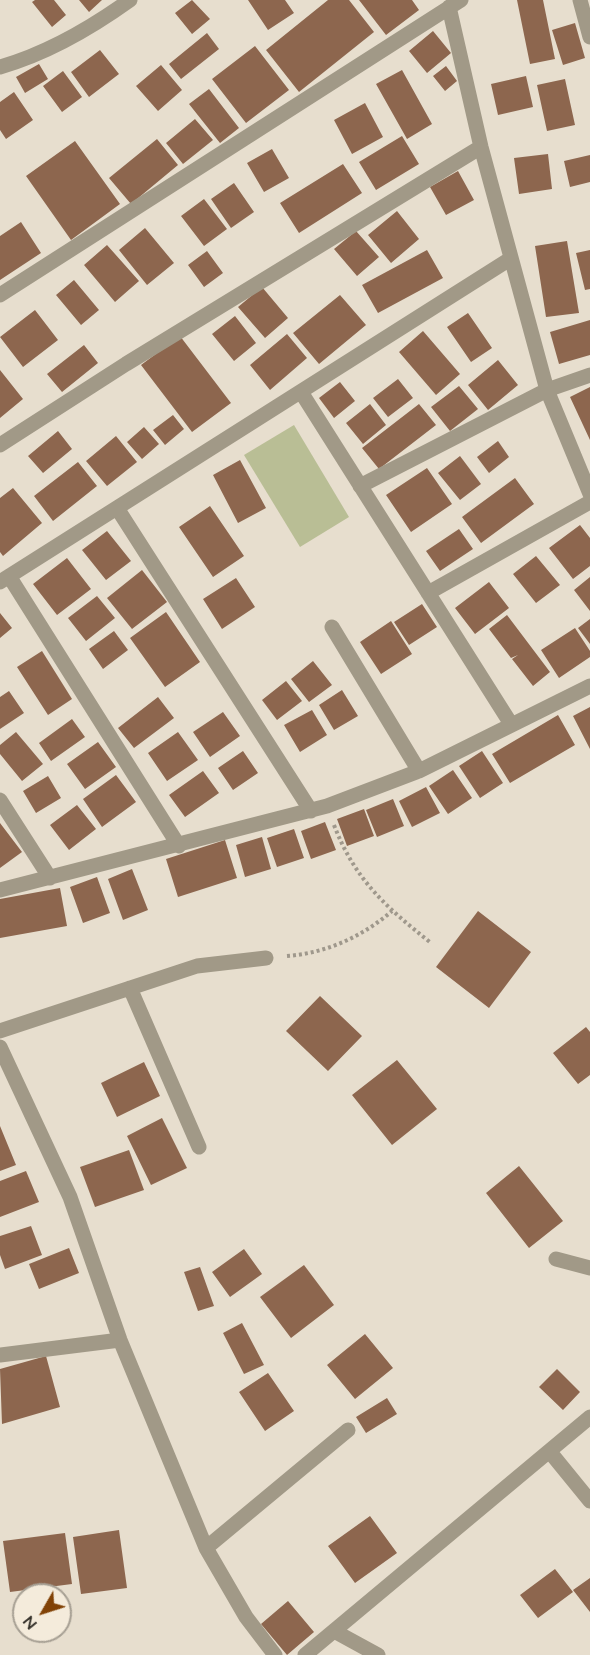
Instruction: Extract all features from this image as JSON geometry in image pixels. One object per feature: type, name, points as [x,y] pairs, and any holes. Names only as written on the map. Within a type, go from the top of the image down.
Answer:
[{"type":"street","points":[[0,67],[64,40],[100,21],[130,0]]},
{"type":"street","points":[[580,0],[590,37]]},
{"type":"street","points":[[0,295],[455,3],[481,147],[510,260],[547,390],[590,494]]},
{"type":"street","points":[[0,445],[126,364],[481,147]]},
{"type":"street","points":[[179,846],[4,579],[510,260]]},
{"type":"street","points":[[360,486],[547,390],[590,375]]},
{"type":"street","points":[[301,392],[511,724]]},
{"type":"street","points":[[428,593],[590,502]]},
{"type":"street","points":[[117,508],[311,811]]},
{"type":"street","points":[[332,627],[419,771]]},
{"type":"street","points":[[0,890],[179,846],[327,806],[419,771],[590,686]]},
{"type":"street","points":[[0,800],[50,878]]},
{"type":"street","points":[[0,1031],[197,966],[266,958]]},
{"type":"street","points":[[130,988],[199,1147]]},
{"type":"street","points":[[0,1047],[70,1197],[120,1340],[206,1548],[241,1609],[275,1655]]},
{"type":"street","points":[[556,1259],[590,1268]]},
{"type":"street","points":[[0,1355],[120,1340]]},
{"type":"street","points":[[305,1655],[590,1417]]},
{"type":"street","points":[[206,1548],[348,1430]]},
{"type":"street","points":[[550,1452],[590,1501]]},
{"type":"street","points":[[334,1631],[378,1655]]},
{"type":"path","points":[[327,806],[351,864],[369,889],[431,943]]},
{"type":"path","points":[[266,958],[326,948],[354,938],[392,911]]},
{"type":"green space","points":[[294,425],[349,517],[300,547],[244,455]]},
{"type":"building","points":[[54,0],[66,15],[52,27],[32,2]]},
{"type":"building","points":[[79,0],[102,0],[89,12]]},
{"type":"building","points":[[192,0],[210,19],[192,34],[175,13]]},
{"type":"building","points":[[248,0],[285,0],[294,13],[268,30]]},
{"type":"building","points":[[328,0],[349,0],[374,32],[299,92],[266,50]]},
{"type":"building","points":[[359,0],[412,0],[419,10],[386,35]]},
{"type":"building","points":[[517,0],[543,0],[555,59],[530,64]]},
{"type":"building","points":[[575,23],[585,58],[563,65],[552,30]]},
{"type":"building","points":[[433,31],[451,53],[427,73],[409,51]]},
{"type":"building","points":[[207,33],[219,49],[181,79],[169,64]]},
{"type":"building","points":[[255,46],[289,90],[246,123],[212,79]]},
{"type":"building","points":[[100,50],[119,74],[89,97],[71,72]]},
{"type":"building","points":[[39,64],[48,79],[25,93],[16,77]]},
{"type":"building","points":[[161,65],[182,90],[158,111],[136,86]]},
{"type":"building","points":[[446,66],[457,81],[445,91],[433,76]]},
{"type":"building","points":[[402,70],[432,124],[407,139],[376,84]]},
{"type":"building","points":[[63,71],[82,97],[62,112],[43,86]]},
{"type":"building","points":[[526,76],[533,107],[498,115],[491,84]]},
{"type":"building","points":[[565,79],[575,125],[547,131],[537,85]]},
{"type":"building","points":[[209,89],[239,128],[220,143],[189,104]]},
{"type":"building","points":[[14,92],[33,120],[6,139],[0,130],[0,102]]},
{"type":"building","points":[[365,103],[383,137],[352,154],[334,120]]},
{"type":"building","points":[[195,119],[213,140],[183,164],[166,143]]},
{"type":"building","points":[[402,136],[419,164],[376,190],[359,162]]},
{"type":"building","points":[[157,139],[178,165],[131,204],[109,178]]},
{"type":"building","points":[[75,141],[120,204],[71,240],[26,176]]},
{"type":"building","points":[[272,149],[289,178],[264,192],[247,163]]},
{"type":"building","points":[[548,154],[552,189],[519,194],[514,158]]},
{"type":"building","points":[[590,155],[590,182],[570,187],[564,161]]},
{"type":"building","points":[[343,164],[362,193],[299,233],[280,203]]},
{"type":"building","points":[[458,171],[474,200],[446,215],[430,187]]},
{"type":"building","points":[[234,183],[254,212],[231,228],[211,199]]},
{"type":"building","points":[[204,199],[227,229],[204,246],[181,216]]},
{"type":"building","points":[[397,211],[419,239],[391,263],[368,235]]},
{"type":"building","points":[[21,222],[41,253],[0,280],[0,236]]},
{"type":"building","points":[[145,228],[174,263],[147,285],[119,250]]},
{"type":"building","points":[[356,231],[379,257],[357,276],[334,249]]},
{"type":"building","points":[[567,241],[579,313],[546,317],[535,246]]},
{"type":"building","points":[[107,245],[139,281],[115,302],[84,265]]},
{"type":"building","points":[[427,250],[443,278],[378,313],[362,285]]},
{"type":"building","points":[[590,250],[590,289],[585,290],[576,253]]},
{"type":"building","points":[[207,251],[223,273],[204,287],[188,265]]},
{"type":"building","points":[[74,280],[99,310],[81,325],[56,295]]},
{"type":"building","points":[[262,287],[288,318],[265,338],[238,307]]},
{"type":"building","points":[[340,295],[366,325],[319,364],[293,333]]},
{"type":"building","points":[[35,310],[58,340],[23,367],[0,337]]},
{"type":"building","points":[[468,313],[492,348],[471,362],[447,327]]},
{"type":"building","points":[[235,316],[256,343],[234,361],[212,334]]},
{"type":"building","points":[[590,320],[590,355],[559,364],[550,332]]},
{"type":"building","points":[[423,331],[460,374],[436,395],[399,352]]},
{"type":"building","points":[[287,334],[307,358],[270,390],[250,365]]},
{"type":"building","points":[[180,336],[231,403],[192,432],[141,365]]},
{"type":"building","points":[[84,345],[98,363],[62,392],[47,374]]},
{"type":"building","points":[[498,360],[518,385],[488,410],[468,385]]},
{"type":"building","points":[[0,370],[23,399],[0,418]]},
{"type":"building","points":[[398,379],[413,398],[388,417],[373,398]]},
{"type":"building","points":[[340,382],[355,401],[334,418],[319,398]]},
{"type":"building","points":[[459,386],[478,409],[450,431],[431,407]]},
{"type":"building","points":[[590,387],[590,440],[570,397]]},
{"type":"building","points":[[370,404],[386,425],[363,444],[346,423]]},
{"type":"building","points":[[419,404],[436,425],[379,469],[362,448]]},
{"type":"building","points":[[173,415],[184,429],[165,445],[153,430]]},
{"type":"building","points":[[144,427],[159,444],[142,459],[127,442]]},
{"type":"building","points":[[58,431],[72,449],[43,473],[28,456]]},
{"type":"building","points":[[116,436],[137,462],[107,486],[86,461]]},
{"type":"building","points":[[498,441],[509,457],[489,473],[477,457]]},
{"type":"building","points":[[460,456],[481,484],[460,500],[438,473]]},
{"type":"building","points":[[240,460],[266,508],[238,523],[213,475]]},
{"type":"building","points":[[78,462],[97,486],[53,521],[34,496]]},
{"type":"building","points":[[427,468],[452,504],[411,532],[386,495]]},
{"type":"building","points":[[515,478],[534,504],[481,543],[462,517]]},
{"type":"building","points":[[13,488],[42,523],[3,556],[0,552],[0,498]]},
{"type":"building","points":[[210,506],[244,556],[213,577],[179,527]]},
{"type":"building","points":[[580,525],[590,538],[590,566],[573,579],[549,548]]},
{"type":"building","points":[[459,529],[473,549],[440,571],[426,551]]},
{"type":"building","points":[[107,531],[131,561],[106,580],[82,550]]},
{"type":"building","points":[[536,556],[560,585],[536,603],[513,574]]},
{"type":"building","points":[[67,558],[91,589],[57,615],[33,584]]},
{"type":"building","points":[[142,570],[167,602],[132,629],[107,598]]},
{"type":"building","points":[[590,577],[590,611],[574,590]]},
{"type":"building","points":[[236,578],[255,607],[222,629],[203,599]]},
{"type":"building","points":[[489,582],[509,608],[475,634],[455,608]]},
{"type":"building","points":[[97,596],[115,618],[86,641],[68,618]]},
{"type":"building","points":[[422,604],[437,627],[409,645],[394,622]]},
{"type":"building","points":[[166,612],[200,662],[165,687],[130,638]]},
{"type":"building","points":[[0,613],[12,628],[0,638]]},
{"type":"building","points":[[507,615],[550,672],[533,686],[512,659],[518,655],[511,658],[489,629]]},
{"type":"building","points":[[590,619],[590,644],[578,628]]},
{"type":"building","points":[[391,621],[412,654],[381,674],[360,642]]},
{"type":"building","points":[[575,628],[590,651],[590,657],[559,678],[541,650]]},
{"type":"building","points":[[114,631],[128,650],[103,669],[89,649]]},
{"type":"building","points":[[42,651],[72,699],[48,715],[17,667]]},
{"type":"building","points":[[313,661],[332,685],[309,702],[291,679]]},
{"type":"building","points":[[286,681],[302,701],[277,720],[262,700]]},
{"type":"building","points":[[342,690],[358,716],[334,730],[319,705]]},
{"type":"building","points":[[9,691],[24,713],[0,729],[0,697]]},
{"type":"building","points":[[158,697],[174,718],[134,748],[118,728]]},
{"type":"building","points":[[590,707],[590,749],[573,716]]},
{"type":"building","points":[[312,710],[327,735],[300,752],[284,725]]},
{"type":"building","points":[[223,712],[240,736],[210,757],[193,732]]},
{"type":"building","points":[[558,715],[575,745],[510,783],[492,754]]},
{"type":"building","points":[[72,719],[85,737],[51,761],[39,743]]},
{"type":"building","points":[[16,732],[43,764],[22,781],[0,754],[0,745]]},
{"type":"building","points":[[178,732],[198,760],[167,781],[148,753]]},
{"type":"building","points":[[98,742],[116,767],[85,789],[67,764]]},
{"type":"building","points":[[243,751],[258,773],[233,790],[218,768]]},
{"type":"building","points":[[482,751],[503,783],[480,798],[459,766]]},
{"type":"building","points":[[453,770],[472,798],[448,814],[429,786]]},
{"type":"building","points":[[203,771],[219,793],[185,817],[169,795]]},
{"type":"building","points":[[116,775],[136,802],[102,827],[83,799]]},
{"type":"building","points":[[48,776],[61,798],[36,813],[23,791]]},
{"type":"building","points":[[426,787],[440,813],[412,827],[399,801]]},
{"type":"building","points":[[393,799],[404,826],[377,837],[366,810]]},
{"type":"building","points":[[77,805],[96,829],[69,850],[50,825]]},
{"type":"building","points":[[364,809],[374,836],[347,846],[337,819]]},
{"type":"building","points":[[325,822],[336,850],[311,859],[301,831]]},
{"type":"building","points":[[0,823],[22,852],[0,868]]},
{"type":"building","points":[[294,829],[304,858],[277,867],[267,838]]},
{"type":"building","points":[[262,837],[271,869],[245,877],[236,845]]},
{"type":"building","points":[[225,840],[237,878],[178,897],[166,859]]},
{"type":"building","points":[[132,869],[148,910],[123,920],[108,879]]},
{"type":"building","points":[[97,877],[110,913],[83,923],[70,887]]},
{"type":"building","points":[[60,888],[67,926],[0,938],[0,899]]},
{"type":"building","points":[[478,911],[531,952],[489,1008],[436,967]]},
{"type":"building","points":[[320,996],[362,1036],[328,1071],[286,1031]]},
{"type":"building","points":[[586,1027],[590,1032],[590,1075],[578,1084],[553,1053]]},
{"type":"building","points":[[397,1060],[437,1109],[392,1145],[352,1095]]},
{"type":"building","points":[[144,1062],[160,1096],[117,1117],[101,1083]]},
{"type":"building","points":[[162,1118],[187,1168],[151,1185],[127,1136]]},
{"type":"building","points":[[0,1126],[16,1165],[0,1171]]},
{"type":"building","points":[[129,1150],[144,1190],[95,1207],[80,1167]]},
{"type":"building","points":[[519,1166],[563,1221],[529,1248],[486,1193]]},
{"type":"building","points":[[26,1171],[39,1202],[0,1217],[0,1181]]},
{"type":"building","points":[[31,1226],[42,1255],[5,1269],[0,1255],[0,1236]]},
{"type":"building","points":[[69,1248],[79,1273],[39,1289],[29,1264]]},
{"type":"building","points":[[244,1249],[262,1274],[230,1297],[212,1272]]},
{"type":"building","points":[[304,1265],[334,1305],[291,1338],[260,1297]]},
{"type":"building","points":[[200,1267],[214,1306],[198,1311],[184,1272]]},
{"type":"building","points":[[242,1323],[264,1365],[244,1374],[223,1333]]},
{"type":"building","points":[[365,1334],[393,1368],[355,1399],[327,1365]]},
{"type":"building","points":[[46,1356],[60,1407],[2,1424],[0,1369]]},
{"type":"building","points":[[557,1369],[580,1392],[563,1410],[539,1387]]},
{"type":"building","points":[[268,1373],[294,1411],[265,1431],[239,1392]]},
{"type":"building","points":[[387,1398],[397,1414],[366,1433],[356,1417]]},
{"type":"building","points":[[370,1516],[397,1553],[355,1583],[328,1546]]},
{"type":"building","points":[[119,1530],[127,1588],[81,1594],[73,1537]]},
{"type":"building","points":[[65,1533],[72,1583],[12,1583],[12,1592],[10,1592],[3,1541]]},
{"type":"building","points":[[555,1569],[573,1592],[538,1618],[520,1595]]},
{"type":"building","points":[[590,1578],[590,1612],[573,1590]]},
{"type":"building","points":[[288,1601],[314,1632],[287,1655],[261,1624]]}]
